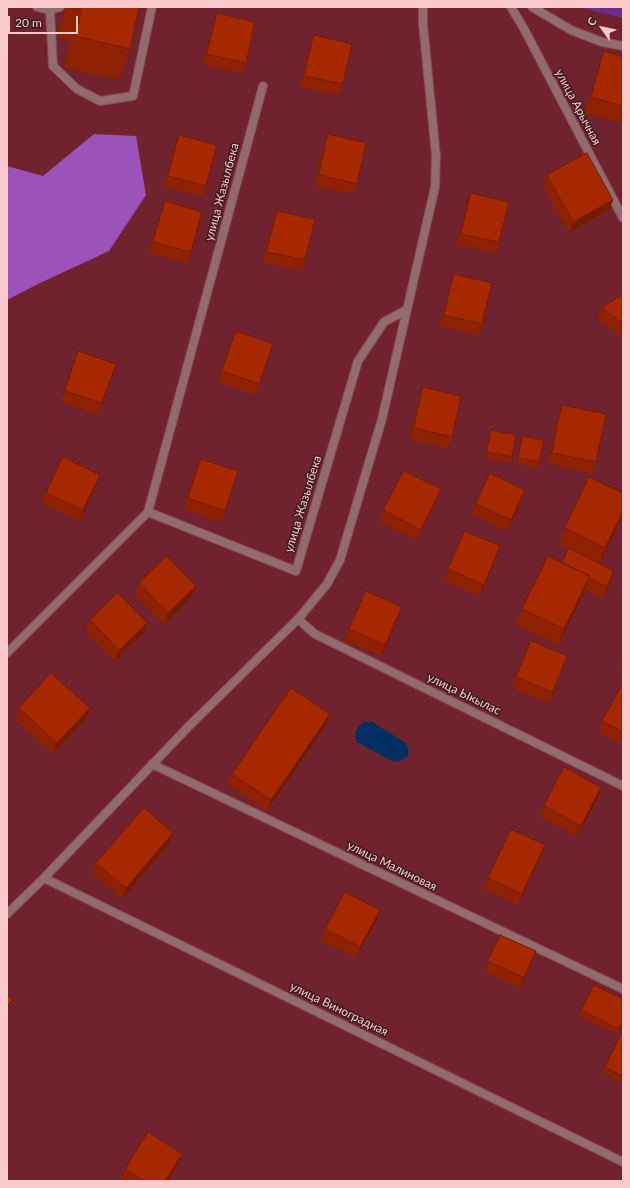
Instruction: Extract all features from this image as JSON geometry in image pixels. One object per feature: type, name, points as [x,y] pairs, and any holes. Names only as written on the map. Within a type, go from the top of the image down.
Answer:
[{"type":"street","points":[[37,7],[50,10],[60,7]]},
{"type":"street","points":[[50,10],[53,66],[78,89],[100,101],[133,96],[152,7]]},
{"type":"street","points":[[7,914],[44,878],[194,720],[298,618],[328,584],[340,560],[382,419],[435,187],[436,156],[423,24],[423,7]]},
{"type":"street","name":"улица Арычная","points":[[511,7],[523,27],[623,218]]},
{"type":"street","points":[[532,7],[571,30],[602,42],[623,46]]},
{"type":"street","name":"улица Жазылбека","points":[[262,86],[148,512],[296,571],[358,361],[384,322],[406,310]]},
{"type":"street","points":[[7,653],[148,512]]},
{"type":"street","name":"улица Ыкылас","points":[[298,618],[315,634],[623,786]]},
{"type":"street","name":"улица Малиновая","points":[[152,764],[623,989]]},
{"type":"street","name":"улица Виноградная","points":[[44,878],[623,1162]]},
{"type":"shaded area","points":[[578,7],[623,7],[623,18]]},
{"type":"shaded area","points":[[94,134],[136,136],[146,195],[109,251],[7,300],[7,166],[43,176]]},
{"type":"water","points":[[363,722],[372,722],[406,743],[409,752],[407,757],[396,762],[357,742],[356,731]]},
{"type":"building","points":[[69,7],[139,7],[130,49],[75,36],[82,10]]},
{"type":"building","points":[[217,13],[255,22],[246,63],[207,54]]},
{"type":"building","points":[[314,35],[352,44],[343,84],[304,76]]},
{"type":"building","points":[[604,51],[623,57],[623,106],[591,97]]},
{"type":"building","points":[[328,134],[366,143],[357,184],[319,175]]},
{"type":"building","points":[[179,135],[217,145],[206,186],[168,176]]},
{"type":"building","points":[[587,153],[613,200],[573,222],[547,175]]},
{"type":"building","points":[[471,193],[509,202],[499,242],[461,234]]},
{"type":"building","points":[[165,201],[202,212],[191,252],[153,242]]},
{"type":"building","points":[[277,211],[315,219],[305,260],[267,252]]},
{"type":"building","points":[[454,274],[492,283],[482,324],[444,315]]},
{"type":"building","points":[[623,294],[623,324],[602,308]]},
{"type":"building","points":[[236,331],[273,344],[259,384],[222,371]]},
{"type":"building","points":[[78,351],[116,364],[102,403],[65,391]]},
{"type":"building","points":[[423,387],[461,396],[452,437],[414,428]]},
{"type":"building","points":[[562,405],[606,414],[596,462],[552,453]]},
{"type":"building","points":[[491,430],[516,435],[512,457],[487,452]]},
{"type":"building","points":[[523,436],[544,440],[539,462],[518,458]]},
{"type":"building","points":[[63,457],[100,475],[83,510],[46,493]]},
{"type":"building","points":[[201,459],[238,471],[225,511],[188,498]]},
{"type":"building","points":[[404,471],[441,489],[421,530],[383,510]]},
{"type":"building","points":[[490,473],[525,490],[511,520],[476,504]]},
{"type":"building","points":[[589,477],[623,493],[623,511],[605,548],[565,528]]},
{"type":"building","points":[[465,531],[500,546],[484,585],[448,569]]},
{"type":"building","points":[[569,548],[614,571],[607,587],[589,578],[590,576],[562,563]]},
{"type":"building","points":[[167,556],[196,586],[168,613],[139,583]]},
{"type":"building","points":[[548,556],[590,576],[564,629],[522,609]]},
{"type":"building","points":[[366,591],[402,607],[385,645],[349,629]]},
{"type":"building","points":[[118,593],[147,623],[119,650],[90,620]]},
{"type":"building","points":[[531,641],[567,656],[553,692],[516,677]]},
{"type":"building","points":[[51,673],[90,708],[57,743],[19,708]]},
{"type":"building","points":[[623,683],[623,732],[602,721]]},
{"type":"building","points":[[291,688],[330,714],[271,800],[232,774]]},
{"type":"building","points":[[564,767],[601,787],[581,826],[544,806]]},
{"type":"building","points":[[144,808],[173,833],[126,888],[96,863]]},
{"type":"building","points":[[511,829],[545,845],[522,894],[488,878]]},
{"type":"building","points":[[345,892],[380,910],[360,947],[325,929]]},
{"type":"building","points":[[500,935],[536,951],[524,978],[488,961]]},
{"type":"building","points":[[594,985],[623,999],[623,1021],[619,1029],[581,1010]]},
{"type":"building","points":[[7,995],[13,1000],[7,1007]]},
{"type":"building","points":[[621,1034],[623,1035],[623,1076],[605,1067]]},
{"type":"building","points":[[148,1132],[182,1154],[165,1181],[145,1181],[125,1169]]}]
